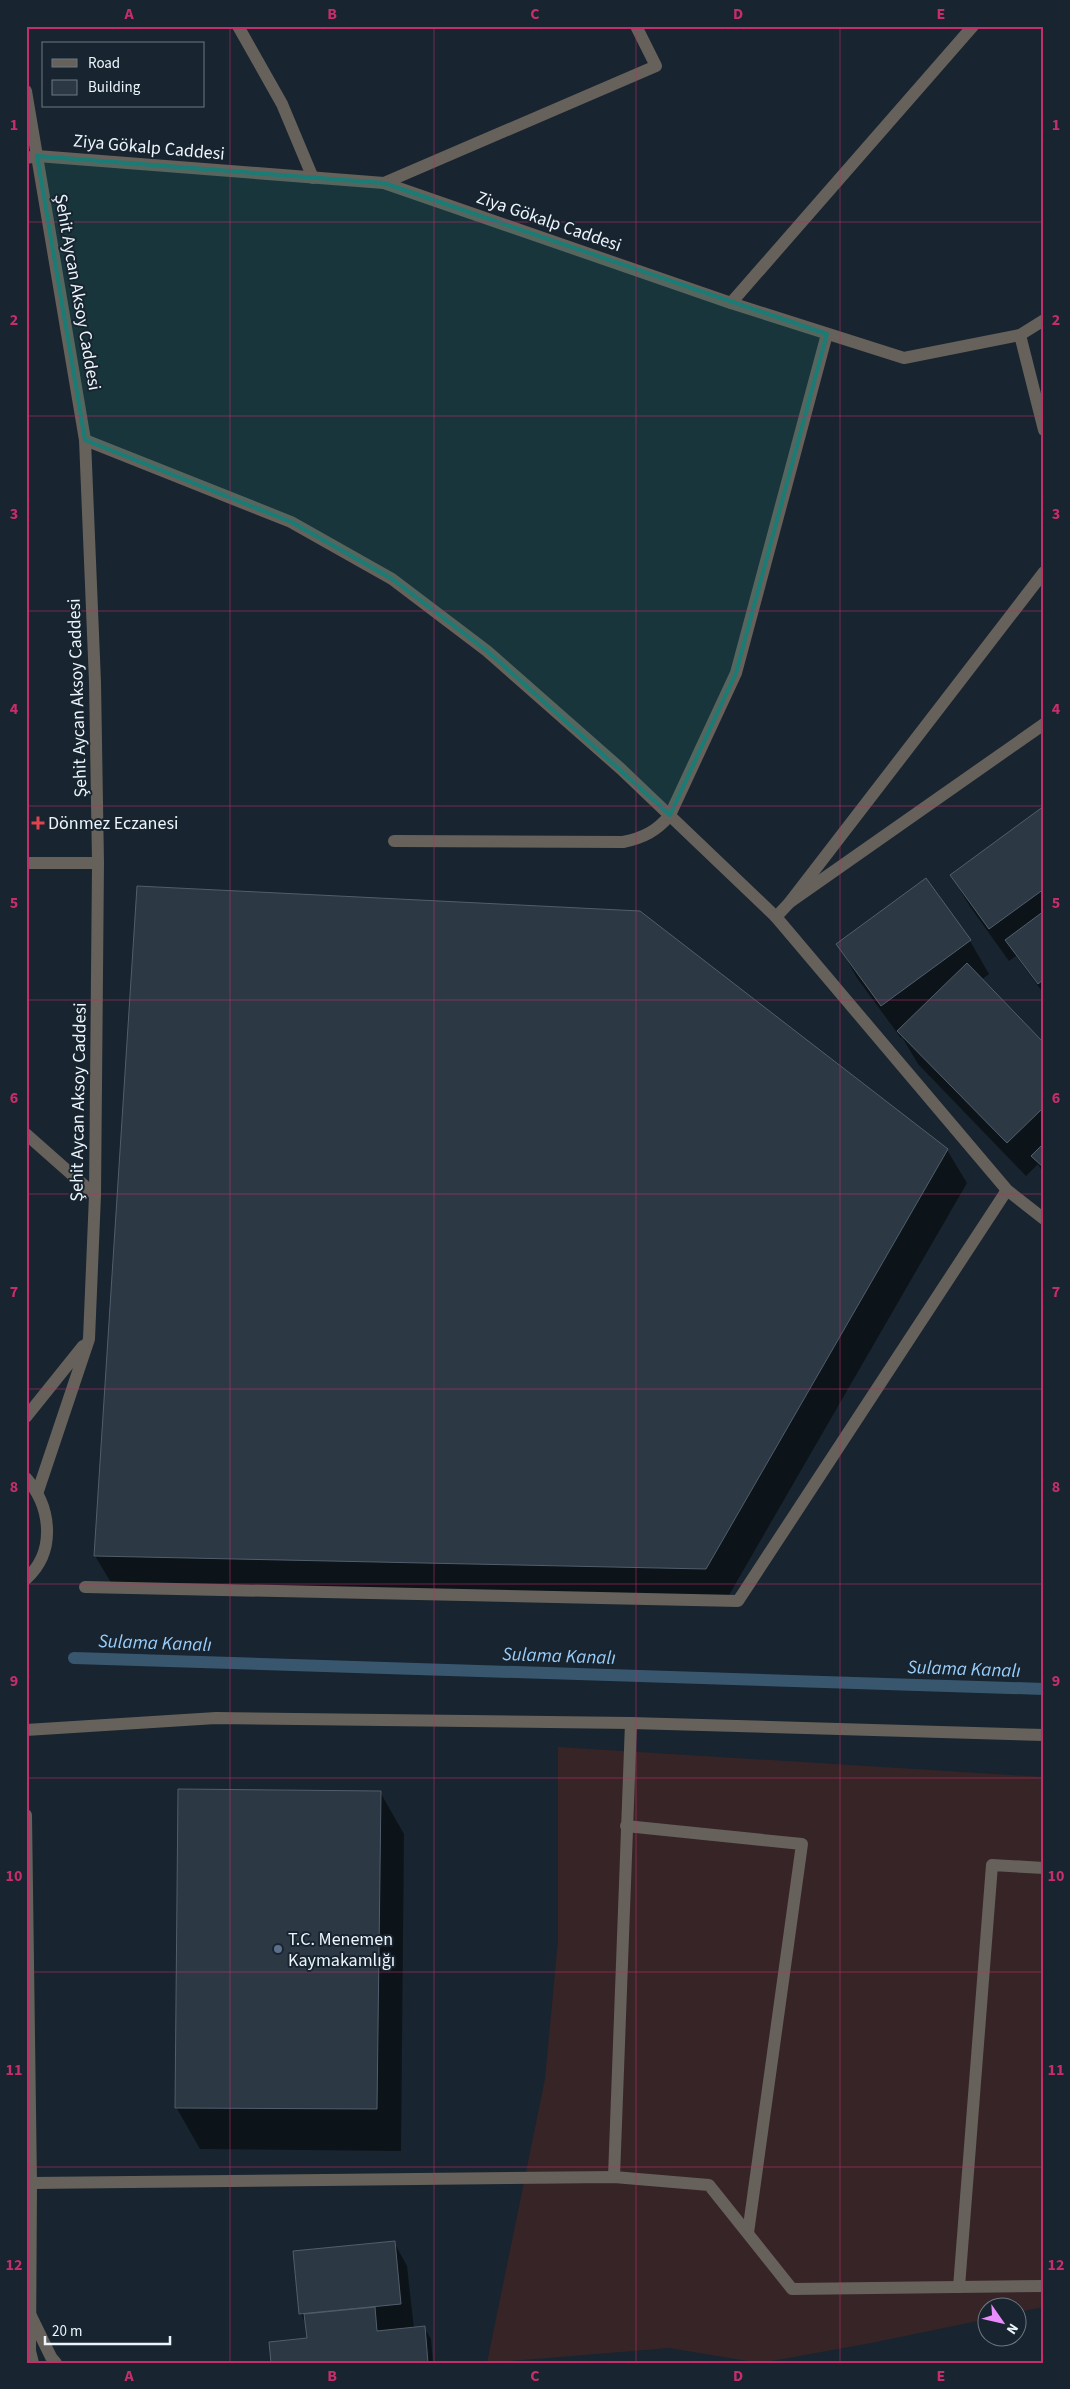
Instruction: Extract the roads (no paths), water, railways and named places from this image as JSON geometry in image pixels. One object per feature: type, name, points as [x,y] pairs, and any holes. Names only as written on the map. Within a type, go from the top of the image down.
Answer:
[{"type":"street","points":[[238,26],[282,104],[313,178]]},
{"type":"street","points":[[384,183],[656,66],[636,26]]},
{"type":"street","points":[[731,303],[973,26]]},
{"type":"street","name":"Şehit Aycan Aksoy Caddesi","points":[[26,91],[32,157],[85,440],[95,682],[98,863],[95,1195],[89,1339],[38,1491]]},
{"type":"street","name":"Ziya Gökalp Caddesi","points":[[32,157],[384,183],[731,303],[904,358],[1020,335],[1044,320]]},
{"type":"street","points":[[394,841],[623,842],[650,833],[661,826],[670,816],[736,673],[827,334]]},
{"type":"street","points":[[1020,335],[1044,430]]},
{"type":"street","points":[[85,440],[291,522],[392,579],[487,651],[621,769],[776,917],[1007,1190],[1044,1219]]},
{"type":"street","points":[[776,917],[790,902],[1044,572]]},
{"type":"street","points":[[790,902],[1044,724]]},
{"type":"street","points":[[26,863],[98,863]]},
{"type":"street","points":[[26,1134],[95,1195]]},
{"type":"street","points":[[85,1587],[738,1601],[1007,1190]]},
{"type":"street","points":[[26,1417],[89,1339]]},
{"type":"street","points":[[26,1478],[38,1491],[46,1511],[48,1533],[44,1554],[26,1579]]},
{"type":"street","points":[[26,1730],[216,1718],[631,1723],[1044,1735]]},
{"type":"street","points":[[614,2177],[631,1723]]},
{"type":"street","points":[[26,1815],[31,2183],[30,2351],[33,2363]]},
{"type":"street","points":[[626,1826],[802,1844],[748,2233]]},
{"type":"street","points":[[959,2287],[992,1865],[1044,1868]]},
{"type":"street","points":[[31,2183],[614,2177],[709,2184],[792,2289],[1044,2286]]},
{"type":"street","points":[[30,2314],[51,2357],[56,2363]]},
{"type":"waterway","name":"Sulama Kanalı","points":[[74,1658],[1044,1689]]},
{"type":"place","name":"Dönmez Eczanesi","points":[[38,823]]},
{"type":"place","name":"T.C. Menemen Kaymakamlığı","points":[[278,1949]]}]
